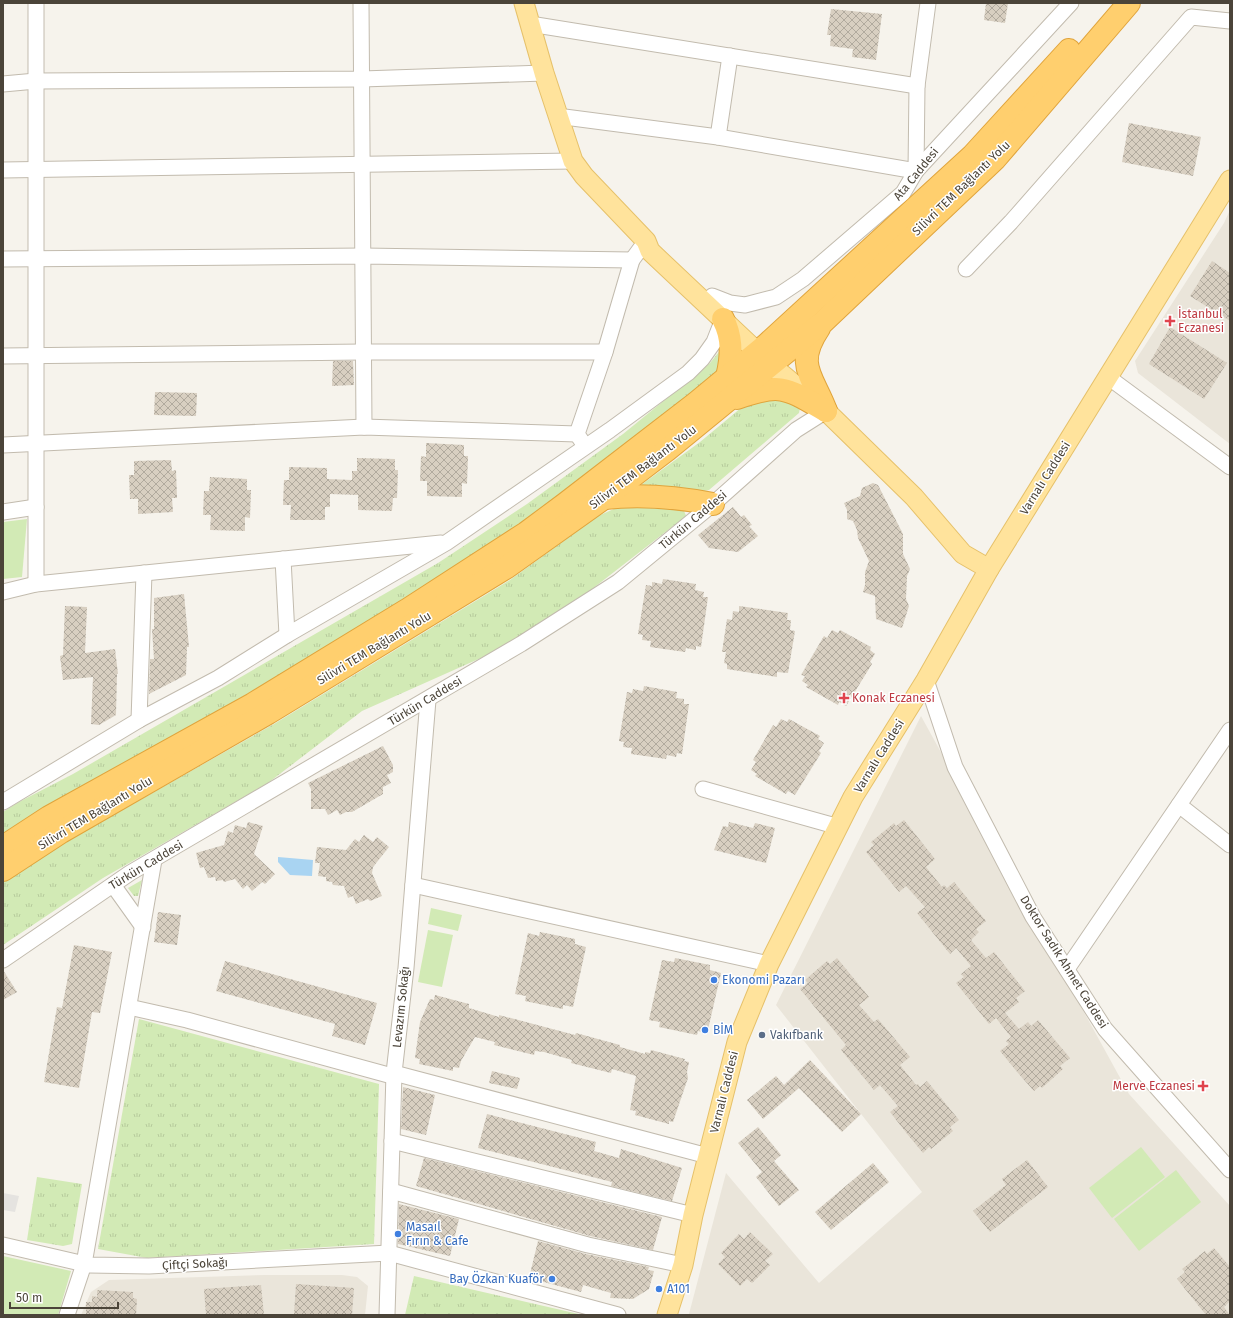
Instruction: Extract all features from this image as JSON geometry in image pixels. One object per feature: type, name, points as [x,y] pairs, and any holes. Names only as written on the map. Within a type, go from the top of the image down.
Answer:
[{"type":"highway","name":"Silivri TEM Bağlantı Yolu","points":[[3,870],[74,824],[268,713],[507,567],[604,498],[729,401],[768,355],[973,155],[1009,117],[1110,3]]},
{"type":"highway","name":"Silivri TEM Bağlantı Yolu","points":[[3,847],[49,818],[253,704],[414,606],[526,533],[656,435],[727,377],[768,355],[823,322],[995,159],[1129,3]]},
{"type":"highway","points":[[723,319],[730,336],[730,359],[727,377]]},
{"type":"highway","points":[[823,322],[809,345],[806,362],[807,368],[826,412]]},
{"type":"highway","points":[[729,401],[760,390],[782,388],[794,392],[826,412]]},
{"type":"highway","points":[[604,498],[630,495],[691,500],[713,504]]},
{"type":"main road","points":[[524,3],[557,116],[573,161],[584,176],[646,241],[650,251],[723,319],[768,355]]},
{"type":"main road","name":"Varnalı Caddesi","points":[[667,1315],[683,1265],[693,1215],[737,1042],[769,964],[854,797],[926,680],[989,568],[1230,180]]},
{"type":"main road","points":[[646,241],[658,244],[712,296],[768,355],[914,497],[962,554],[989,568]]},
{"type":"street","points":[[36,3],[36,584]]},
{"type":"street","points":[[361,3],[364,427]]},
{"type":"street","points":[[557,116],[718,137],[916,171],[917,86],[928,3]]},
{"type":"street","name":"Ata Caddesi","points":[[712,296],[730,303],[745,306],[776,297],[803,279],[903,193],[916,171],[1070,3]]},
{"type":"street","points":[[966,269],[1011,222],[1191,17],[1230,21]]},
{"type":"street","points":[[530,24],[917,86]]},
{"type":"street","points":[[718,137],[730,56]]},
{"type":"street","points":[[3,84],[36,81],[362,79],[544,73]]},
{"type":"street","points":[[3,170],[36,171],[573,161]]},
{"type":"street","points":[[581,440],[632,260],[646,241]]},
{"type":"street","points":[[3,259],[363,256],[632,260]]},
{"type":"street","points":[[3,802],[139,720],[218,678],[287,635],[446,542],[581,440],[688,373],[702,359],[714,342],[723,319]]},
{"type":"street","points":[[3,356],[363,352],[605,352]]},
{"type":"street","points":[[1108,377],[1230,467]]},
{"type":"street","name":"Türkün Caddesi","points":[[3,960],[113,885],[428,700],[521,644],[618,582],[713,504],[796,430],[826,412]]},
{"type":"street","points":[[3,445],[364,427],[581,440]]},
{"type":"street","points":[[3,512],[36,507]]},
{"type":"street","points":[[3,592],[36,584],[446,542]]},
{"type":"street","points":[[283,559],[287,635]]},
{"type":"street","points":[[139,720],[144,573]]},
{"type":"street","name":"Doktor Sadık Ahmet Caddesi","points":[[926,680],[955,767],[1033,917],[1105,1029],[1229,1168]]},
{"type":"street","name":"Levazım Sokağı","points":[[387,1315],[393,1075],[406,968],[428,700]]},
{"type":"street","points":[[1067,969],[1230,730]]},
{"type":"street","points":[[703,789],[840,827]]},
{"type":"street","points":[[1179,805],[1230,845]]},
{"type":"street","points":[[67,1315],[84,1264],[154,860]]},
{"type":"street","points":[[113,885],[143,927]]},
{"type":"street","points":[[413,885],[769,964]]},
{"type":"street","points":[[129,1007],[187,1020],[708,1156]]},
{"type":"street","points":[[392,1141],[693,1215]]},
{"type":"street","points":[[390,1191],[588,1245],[683,1265]]},
{"type":"street","name":"Çiftçi Sokağı","points":[[3,1245],[84,1264],[149,1266],[389,1253],[618,1315]]},
{"type":"shaded area","points":[[1230,210],[1230,444],[1138,373],[1135,361],[1224,223]]},
{"type":"shaded area","points":[[921,716],[1129,1094],[1230,1206],[1230,1315],[689,1314],[726,1173],[819,1283],[922,1192],[776,1005]]},
{"type":"shaded area","points":[[3,1193],[19,1196],[15,1212],[3,1210]]},
{"type":"shaded area","points":[[265,1275],[342,1275],[357,1277],[368,1286],[365,1315],[81,1315],[91,1292],[109,1280]]},
{"type":"green space","points":[[726,343],[721,370],[503,539],[343,638],[3,836],[3,812],[17,803],[73,774],[438,563],[527,504],[623,434],[710,363]]},
{"type":"green space","points":[[761,395],[801,403],[799,413],[709,490],[692,493],[675,493],[641,485],[700,442],[748,402]]},
{"type":"green space","points":[[636,504],[683,508],[686,516],[560,614],[510,645],[362,711],[268,783],[103,878],[3,945],[3,881],[41,856],[274,724],[510,580],[598,516],[616,508]]},
{"type":"green space","points":[[27,519],[22,577],[3,579],[3,522]]},
{"type":"green space","points":[[142,880],[138,896],[134,896],[128,888]]},
{"type":"green space","points":[[431,908],[462,915],[458,931],[428,924]]},
{"type":"green space","points":[[428,930],[453,935],[442,987],[418,982]]},
{"type":"green space","points":[[139,1019],[379,1084],[374,1244],[147,1258],[98,1249]]},
{"type":"green space","points":[[1141,1147],[1165,1177],[1112,1218],[1089,1188]]},
{"type":"green space","points":[[1176,1170],[1201,1202],[1139,1251],[1114,1219]]},
{"type":"green space","points":[[37,1177],[82,1184],[72,1244],[63,1246],[27,1240]]},
{"type":"green space","points":[[3,1256],[71,1271],[58,1315],[3,1315]]},
{"type":"green space","points":[[414,1276],[583,1315],[405,1315]]},
{"type":"water","points":[[278,857],[313,860],[312,876],[290,875],[278,862]]},
{"type":"building","points":[[986,3],[1008,3],[1005,23],[984,20]]},
{"type":"building","points":[[831,9],[882,14],[876,60],[852,57],[853,49],[830,46],[831,35],[827,35]]},
{"type":"building","points":[[1129,123],[1201,137],[1193,176],[1122,162]]},
{"type":"building","points":[[1212,261],[1230,273],[1230,321],[1190,296]]},
{"type":"building","points":[[1170,327],[1227,363],[1204,399],[1149,364]]},
{"type":"building","points":[[333,361],[353,361],[354,385],[332,386]]},
{"type":"building","points":[[155,392],[197,393],[196,416],[154,415]]},
{"type":"building","points":[[426,443],[464,445],[464,456],[468,456],[467,484],[462,483],[462,497],[427,496],[427,481],[420,481],[421,456],[426,457]]},
{"type":"building","points":[[357,458],[395,459],[395,470],[398,470],[397,498],[393,498],[392,511],[358,510],[358,495],[330,494],[330,507],[325,507],[325,520],[290,520],[291,505],[283,505],[284,480],[289,480],[289,467],[327,468],[327,479],[352,480],[352,471],[357,471]]},
{"type":"building","points":[[171,460],[172,471],[176,470],[177,498],[172,498],[173,512],[138,514],[138,499],[130,499],[129,475],[134,475],[134,461]]},
{"type":"building","points":[[210,477],[247,479],[247,490],[251,490],[250,518],[245,517],[245,531],[210,530],[211,515],[203,515],[204,491],[209,491]]},
{"type":"building","points":[[873,483],[878,485],[903,534],[903,554],[910,569],[907,576],[906,599],[909,606],[902,628],[876,619],[875,596],[863,592],[865,585],[865,572],[869,561],[858,538],[857,530],[853,521],[847,519],[847,510],[844,503],[860,496],[862,488]]},
{"type":"building","points":[[733,507],[741,517],[744,515],[752,525],[749,526],[758,536],[738,552],[709,548],[698,535]]},
{"type":"building","points":[[663,579],[696,584],[695,590],[704,592],[703,597],[708,597],[701,647],[696,646],[696,650],[686,648],[685,652],[650,647],[651,641],[642,640],[643,635],[638,634],[646,585],[652,586],[652,582],[662,584]]},
{"type":"building","points":[[184,594],[189,647],[187,647],[186,675],[149,694],[150,659],[154,659],[152,629],[154,629],[154,598]]},
{"type":"building","points":[[65,606],[87,607],[85,653],[115,649],[118,674],[116,715],[99,725],[91,724],[93,677],[63,680],[60,656],[63,655]]},
{"type":"building","points":[[739,606],[788,613],[787,620],[791,620],[790,630],[795,631],[788,673],[777,672],[777,677],[727,669],[727,664],[724,663],[726,652],[722,652],[727,619],[732,620],[733,611],[739,612]]},
{"type":"building","points":[[832,630],[838,633],[840,630],[871,647],[870,650],[875,654],[870,662],[872,664],[846,706],[839,702],[838,705],[806,687],[808,685],[802,681],[805,676],[801,675],[824,636],[827,638]]},
{"type":"building","points":[[644,686],[677,692],[676,698],[684,699],[684,704],[689,704],[682,754],[677,753],[676,757],[667,755],[666,759],[631,754],[632,748],[623,747],[624,742],[619,741],[627,692],[632,693],[633,689],[643,691]]},
{"type":"building","points":[[781,719],[787,722],[789,719],[820,736],[818,739],[824,743],[819,751],[821,753],[795,795],[788,791],[786,794],[755,776],[757,774],[751,770],[756,762],[753,760],[773,725],[776,727]]},
{"type":"building","points":[[383,746],[393,765],[393,772],[387,775],[391,783],[383,787],[383,794],[352,812],[346,812],[340,815],[337,810],[328,815],[325,809],[311,809],[311,789],[308,783]]},
{"type":"building","points":[[904,820],[935,859],[926,867],[942,887],[944,885],[947,888],[954,882],[986,921],[976,929],[979,932],[971,940],[986,958],[994,952],[1025,991],[1016,998],[1019,1002],[1005,1013],[1019,1029],[1028,1022],[1031,1026],[1038,1020],[1070,1058],[1060,1066],[1063,1069],[1042,1088],[1040,1086],[1034,1091],[1018,1073],[1000,1051],[1009,1044],[1006,1041],[1011,1037],[996,1018],[989,1024],[956,983],[964,977],[961,974],[971,966],[956,948],[950,954],[917,913],[925,907],[906,886],[899,892],[866,852],[874,845],[871,842],[894,823],[896,826]]},
{"type":"building","points":[[248,822],[263,826],[254,854],[275,874],[265,884],[262,882],[252,891],[247,885],[243,889],[235,879],[224,882],[223,880],[216,881],[215,877],[208,878],[204,867],[200,868],[196,853],[224,845],[228,831],[233,833],[235,825],[246,828]]},
{"type":"building","points":[[729,822],[753,828],[755,823],[775,828],[766,863],[714,850],[723,826],[728,827]]},
{"type":"building","points":[[364,835],[373,842],[377,837],[389,847],[373,867],[372,873],[382,896],[370,901],[368,899],[356,904],[353,896],[348,898],[344,886],[333,885],[332,882],[326,881],[326,877],[318,876],[320,863],[315,863],[317,847],[346,850],[355,839],[359,842]]},
{"type":"building","points":[[158,912],[181,915],[177,945],[154,942]]},
{"type":"building","points":[[540,932],[575,939],[575,944],[586,947],[573,1007],[563,1005],[563,1009],[525,1001],[526,996],[515,994],[528,933],[539,936]]},
{"type":"building","points":[[74,945],[112,952],[100,1013],[92,1012],[79,1088],[44,1082],[57,1007],[62,1008]]},
{"type":"building","points":[[675,958],[710,965],[710,970],[721,973],[707,1034],[698,1031],[697,1035],[659,1027],[660,1022],[649,1020],[662,960],[674,962]]},
{"type":"building","points":[[837,958],[869,997],[859,1005],[874,1022],[878,1019],[910,1057],[900,1065],[916,1085],[918,1084],[920,1087],[927,1081],[959,1120],[950,1127],[953,1131],[931,1149],[929,1147],[923,1153],[890,1112],[898,1106],[880,1085],[874,1090],[841,1050],[846,1045],[800,989],[808,983],[805,980],[827,961],[830,964]]},
{"type":"building","points":[[225,961],[377,1003],[365,1045],[332,1036],[335,1024],[216,991]]},
{"type":"building","points":[[3,970],[17,992],[3,1000]]},
{"type":"building","points":[[435,995],[469,1004],[469,1008],[499,1017],[499,1015],[575,1035],[576,1033],[620,1045],[620,1047],[645,1054],[645,1052],[650,1053],[651,1050],[685,1059],[684,1061],[689,1062],[687,1072],[688,1078],[673,1122],[669,1121],[669,1124],[635,1115],[636,1111],[630,1110],[636,1076],[612,1069],[611,1073],[571,1063],[572,1060],[544,1052],[535,1051],[534,1055],[494,1045],[495,1042],[475,1037],[461,1061],[459,1068],[453,1067],[453,1071],[419,1064],[420,1059],[415,1058],[420,1022],[430,999],[434,1000]]},
{"type":"building","points":[[810,1060],[861,1114],[842,1132],[799,1088],[763,1119],[747,1100],[776,1076],[784,1085]]},
{"type":"building","points":[[492,1071],[520,1078],[517,1089],[489,1083]]},
{"type":"building","points":[[403,1087],[435,1095],[426,1135],[401,1129]]},
{"type":"building","points":[[487,1114],[596,1142],[594,1151],[619,1158],[621,1149],[682,1168],[672,1201],[611,1186],[612,1182],[478,1148]]},
{"type":"building","points":[[758,1127],[781,1155],[774,1161],[799,1190],[779,1206],[756,1177],[762,1172],[738,1143]]},
{"type":"building","points":[[424,1158],[662,1217],[653,1250],[590,1236],[416,1186]]},
{"type":"building","points":[[1027,1160],[1048,1187],[990,1232],[973,1211],[1006,1185],[1002,1179]]},
{"type":"building","points":[[873,1163],[889,1182],[831,1230],[815,1212]]},
{"type":"building","points":[[399,1204],[459,1219],[450,1256],[398,1244]]},
{"type":"building","points":[[750,1232],[773,1254],[765,1261],[770,1265],[752,1283],[747,1279],[740,1286],[718,1264],[725,1257],[721,1253],[739,1234],[744,1239]]},
{"type":"building","points":[[538,1241],[586,1254],[649,1267],[648,1270],[654,1271],[649,1289],[633,1299],[610,1298],[611,1293],[583,1285],[581,1292],[529,1278]]},
{"type":"building","points":[[1214,1248],[1230,1267],[1230,1301],[1224,1307],[1230,1315],[1206,1315],[1177,1279],[1185,1272],[1182,1269],[1205,1251],[1207,1254]]},
{"type":"building","points":[[296,1284],[354,1288],[352,1315],[294,1314]]},
{"type":"building","points":[[261,1285],[264,1315],[206,1315],[204,1289]]},
{"type":"building","points":[[97,1290],[133,1292],[133,1298],[137,1299],[136,1315],[86,1315],[86,1302],[92,1302],[92,1296],[97,1297]]},
{"type":"place","name":"İstanbul Eczanesi","points":[[1170,321]]},
{"type":"place","name":"Konak Eczanesi","points":[[844,698]]},
{"type":"place","name":"Ekonomi Pazarı","points":[[714,980]]},
{"type":"place","name":"BİM","points":[[705,1030]]},
{"type":"place","name":"Vakıfbank","points":[[762,1035]]},
{"type":"place","name":"Merve Eczanesi","points":[[1203,1086]]},
{"type":"place","name":"Masaıl Fırın & Cafe","points":[[398,1234]]},
{"type":"place","name":"Bay Özkan Kuaför","points":[[552,1279]]},
{"type":"place","name":"A101","points":[[659,1289]]}]
